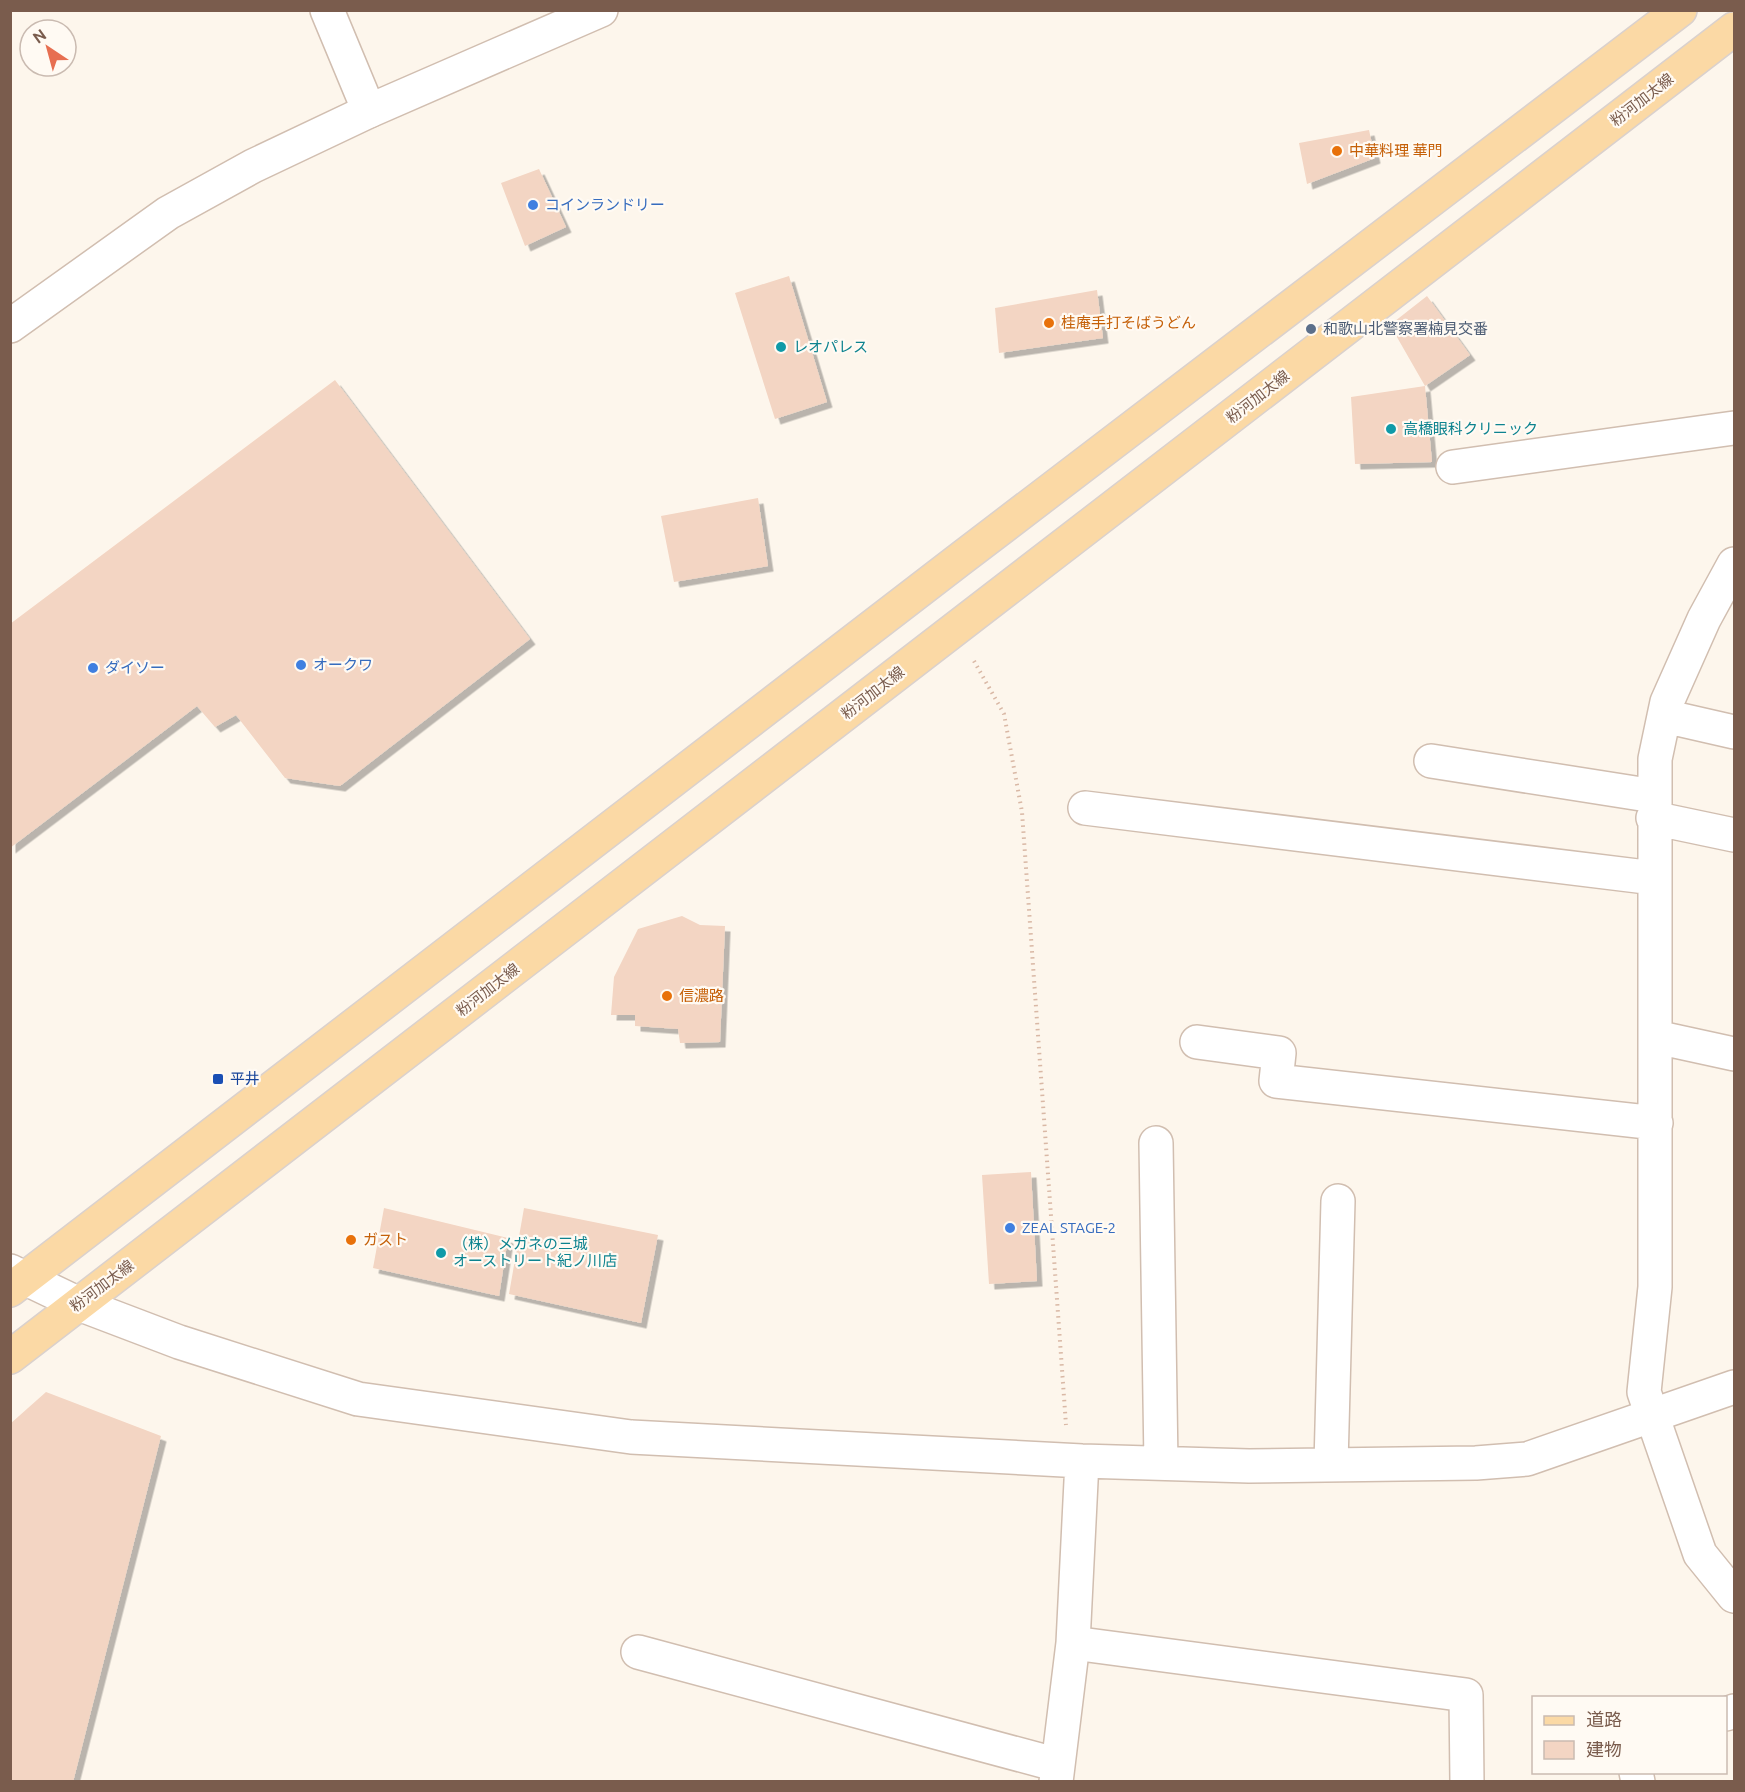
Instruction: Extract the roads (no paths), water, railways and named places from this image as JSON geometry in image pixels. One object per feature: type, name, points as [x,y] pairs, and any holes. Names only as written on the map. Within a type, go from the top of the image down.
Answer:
[{"type":"main road","points":[[15,1280],[1680,10]]},
{"type":"main road","name":"粉河加太線","points":[[10,1357],[1734,29]]},
{"type":"street","points":[[327,10],[369,111]]},
{"type":"street","points":[[10,326],[168,213],[253,166],[369,111],[601,10]]},
{"type":"street","points":[[1453,467],[1734,428]]},
{"type":"street","points":[[1734,564],[1704,619],[1667,702],[1655,759],[1655,1287],[1644,1392],[1700,1554],[1734,1596]]},
{"type":"street","points":[[1664,716],[1734,732]]},
{"type":"street","points":[[1431,761],[1654,807],[1734,835]]},
{"type":"street","points":[[1085,808],[1654,878]]},
{"type":"street","points":[[1656,1037],[1734,1054]]},
{"type":"street","points":[[1197,1042],[1279,1053],[1276,1081],[1656,1124]]},
{"type":"street","points":[[1156,1143],[1161,1463]]},
{"type":"street","points":[[1331,1464],[1338,1201]]},
{"type":"street","points":[[15,1280],[179,1342],[358,1399],[631,1437],[1161,1463],[1476,1463],[1527,1459],[1734,1387]]},
{"type":"street","points":[[638,1652],[1057,1773],[1073,1643],[1069,1460]]},
{"type":"street","points":[[1073,1643],[1466,1695],[1467,1782]]},
{"type":"place","name":"中華料理 華門","points":[[1337,151]]},
{"type":"place","name":"コインランドリー","points":[[533,205]]},
{"type":"place","name":"桂庵手打そばうどん","points":[[1049,323]]},
{"type":"place","name":"和歌山北警察署楠見交番","points":[[1311,329]]},
{"type":"place","name":"レオパレス","points":[[781,347]]},
{"type":"place","name":"高橋眼科クリニック","points":[[1391,429]]},
{"type":"place","name":"オークワ","points":[[301,665]]},
{"type":"place","name":"ダイソー","points":[[93,668]]},
{"type":"place","name":"信濃路","points":[[667,996]]},
{"type":"place","name":"平井","points":[[218,1079]]},
{"type":"place","name":"ZEAL STAGE-2","points":[[1010,1228]]},
{"type":"place","name":"ガスト","points":[[351,1240]]},
{"type":"place","name":"（株）メガネの三城 オーストリート紀ノ川店","points":[[441,1253]]}]
